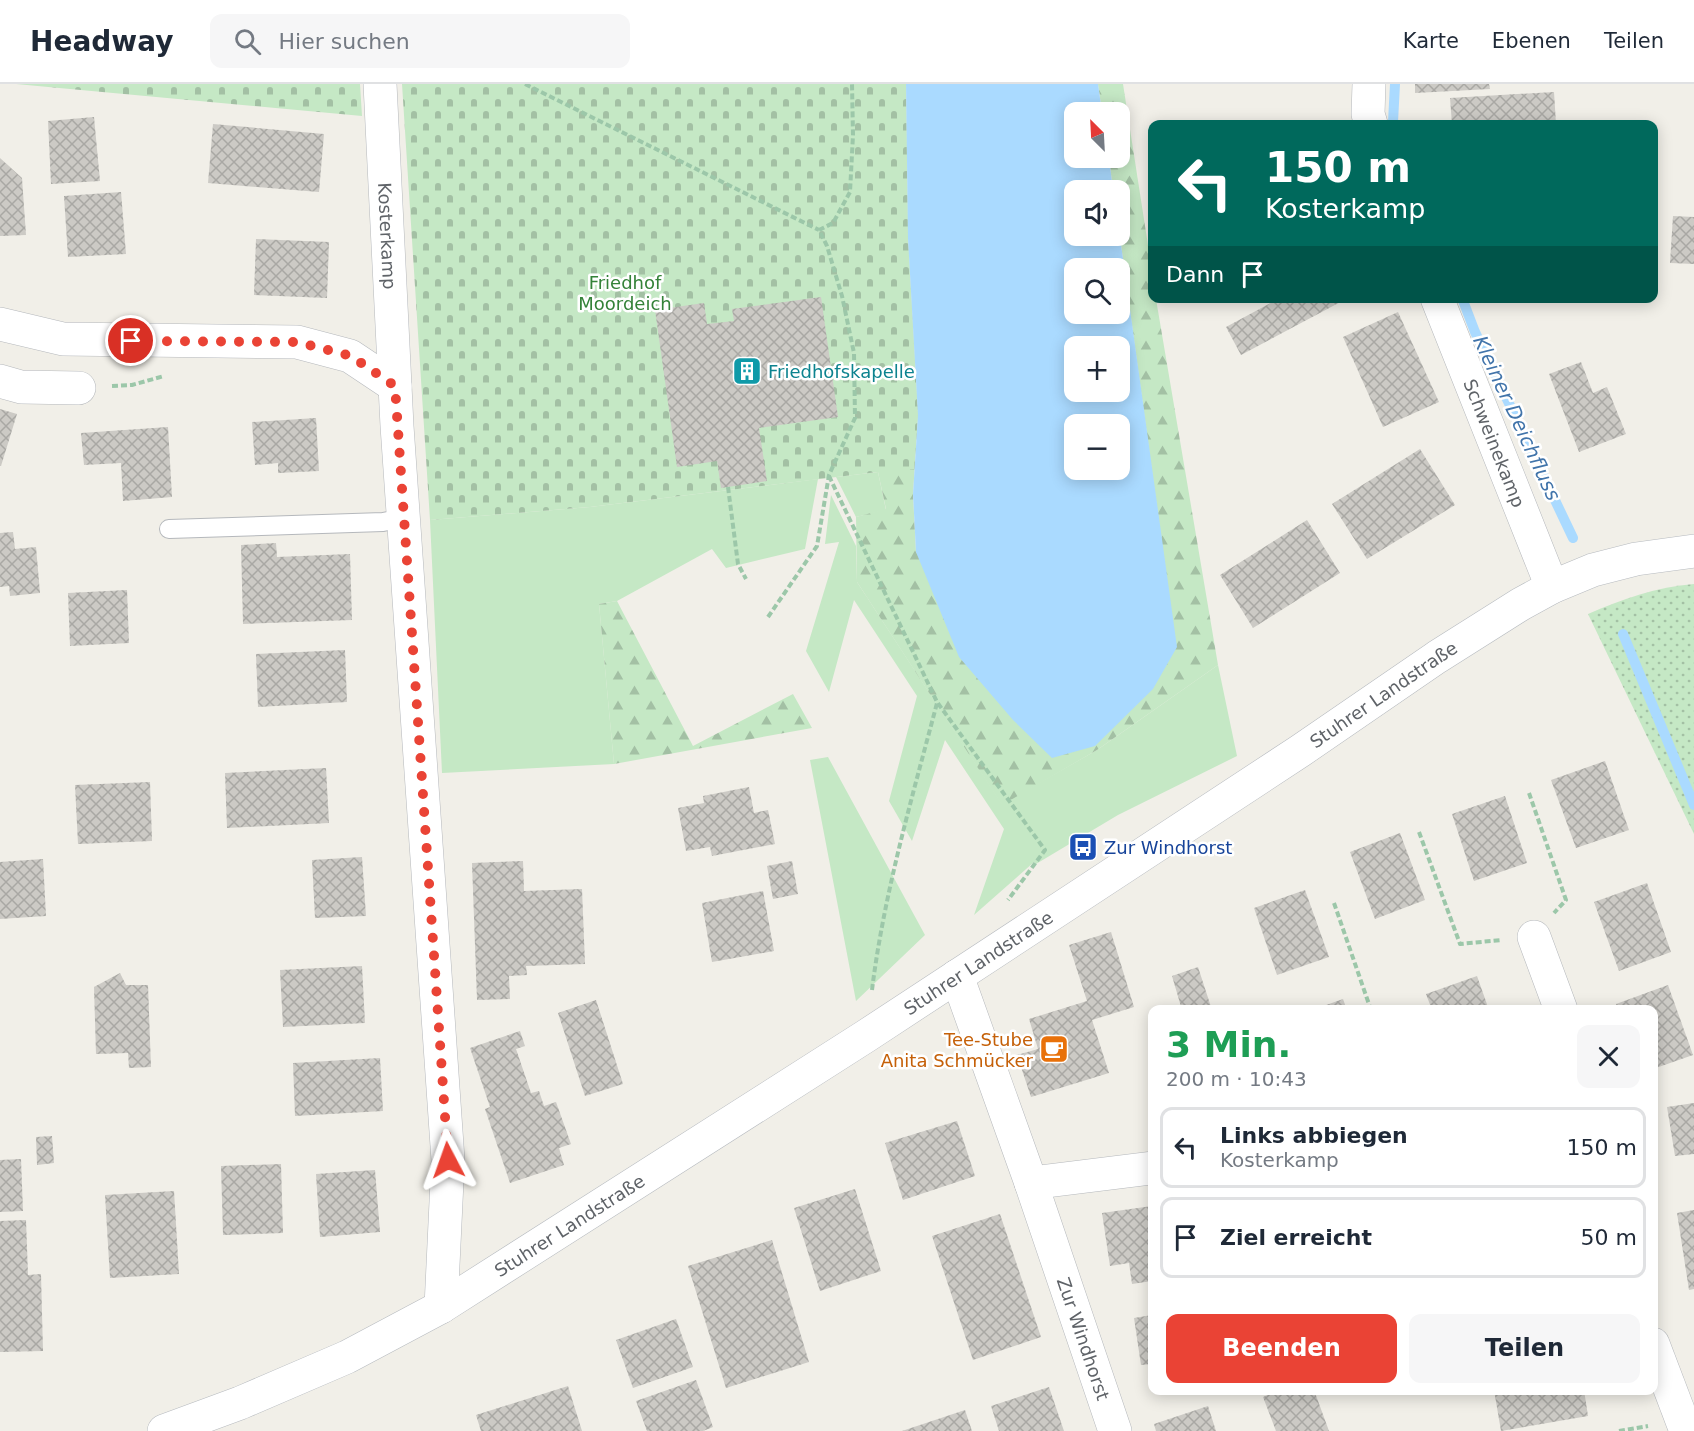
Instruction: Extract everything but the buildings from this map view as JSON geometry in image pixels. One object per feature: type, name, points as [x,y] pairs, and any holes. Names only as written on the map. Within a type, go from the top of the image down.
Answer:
[{"type":"street","name":"Kosterkamp","points":[[380,84],[403,518],[448,1160],[441,1307]]},
{"type":"street","points":[[1369,84],[1370,120]]},
{"type":"street","name":"Schweinekamp","points":[[1439,303],[1552,588]]},
{"type":"street","points":[[0,324],[63,339],[297,342],[351,356],[395,386]]},
{"type":"street","points":[[0,381],[21,387],[79,388]]},
{"type":"street","name":"Stuhrer Landstraße","points":[[164,1431],[240,1403],[347,1357],[441,1307],[866,1036],[1300,751],[1437,657],[1521,604],[1593,570],[1626,561],[1694,551]]},
{"type":"street","points":[[1534,937],[1559,1005]]},
{"type":"street","name":"Zur Windhorst","points":[[957,976],[1031,1183],[1115,1431]]},
{"type":"street","points":[[1031,1183],[1148,1168]]},
{"type":"street","points":[[1658,1357],[1686,1431]]},
{"type":"lane","points":[[169,529],[383,522],[403,518]]},
{"type":"path","points":[[525,84],[819,230],[827,246],[842,296],[854,353],[855,418],[829,476],[817,546],[768,617]]},
{"type":"path","points":[[819,230],[833,223],[850,192],[853,135],[852,84]]},
{"type":"path","points":[[79,388],[132,385],[166,376]]},
{"type":"path","points":[[829,476],[937,702],[1045,850],[998,914],[1009,940]]},
{"type":"path","points":[[728,487],[738,564],[746,579]]},
{"type":"path","points":[[866,1036],[876,953],[898,850],[937,702]]},
{"type":"path","points":[[1419,832],[1460,944],[1534,937],[1566,900],[1529,793]]},
{"type":"path","points":[[1334,903],[1369,1005]]},
{"type":"green space","points":[[16,84],[360,84],[362,116]]},
{"type":"green space","name":"Friedhof Moordeich","points":[[402,84],[906,84],[908,239],[918,415],[914,469],[590,507],[430,520]]},
{"type":"green space","points":[[906,84],[908,239],[918,415],[913,494],[916,552],[1176,647],[1130,310],[1130,258],[1123,258],[1121,246],[1130,246],[1130,180],[1112,180],[1110,168],[1130,168],[1130,129],[1148,245],[1148,303],[1157,303],[1218,665],[1097,750],[1002,805],[857,582],[856,517],[886,509],[878,472]]},
{"type":"green space","points":[[1098,84],[1123,84],[1126,102],[1101,102]]},
{"type":"green space","points":[[878,472],[886,510],[856,517],[836,477]]},
{"type":"green space","points":[[818,479],[805,549],[726,568],[712,549],[617,601],[599,604],[614,764],[442,773],[430,520],[590,507]]},
{"type":"green space","points":[[831,495],[856,546],[857,582],[1002,804],[1097,750],[1218,665],[1237,756],[1118,815],[1036,864],[1034,862],[974,915],[1004,829],[945,740],[912,841],[889,801],[917,696],[854,600],[829,692],[806,651],[839,542],[825,544]]},
{"type":"green space","points":[[1694,584],[1694,834],[1588,614],[1640,594]]},
{"type":"green space","points":[[617,601],[693,746],[793,694],[812,728],[614,764],[599,604]]},
{"type":"green space","points":[[828,757],[925,935],[856,1001],[810,760]]},
{"type":"water","points":[[906,84],[1098,84],[1101,102],[1064,102],[1064,168],[1110,168],[1112,180],[1064,180],[1064,246],[1121,246],[1123,258],[1064,258],[1064,324],[1130,324],[1130,309],[1177,647],[1153,689],[1095,746],[1052,758],[1013,720],[959,657],[916,552],[913,494],[918,415],[908,239]]},
{"type":"waterway","name":"Kleiner Deichfluss","points":[[1393,120],[1395,84]]},
{"type":"waterway","name":"Kleiner Deichfluss","points":[[1464,303],[1475,332],[1573,538]]},
{"type":"waterway","name":"Kleiner Deichfluss","points":[[1623,634],[1694,805]]},
{"type":"place","name":"Friedhofskapelle","points":[[747,371]]},
{"type":"place","name":"Zur Windhorst","points":[[1083,847]]},
{"type":"place","name":"Tee-Stube Anita Schmücker","points":[[1054,1049]]},
{"type":"route","points":[[131,341],[297,342],[351,356],[395,386],[448,1160]]}]
